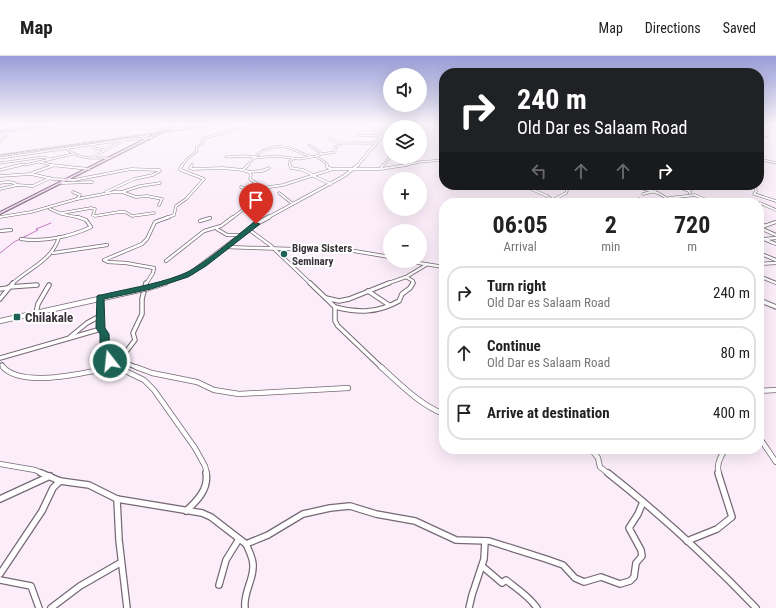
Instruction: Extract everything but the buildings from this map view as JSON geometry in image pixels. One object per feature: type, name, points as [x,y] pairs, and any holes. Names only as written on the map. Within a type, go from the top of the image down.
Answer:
[{"type":"main road","points":[[0,213],[127,150]]},
{"type":"street","points":[[0,158],[62,150]]},
{"type":"street","points":[[68,150],[73,154]]},
{"type":"street","points":[[100,150],[105,151]]},
{"type":"street","points":[[197,150],[181,164],[180,169],[193,173],[204,179],[186,199],[176,206],[174,215],[155,222],[142,244],[104,260],[108,262],[126,263],[154,268],[153,273],[146,283],[142,299],[142,314],[133,333],[135,340],[122,357],[126,363],[152,373],[197,382],[214,390],[239,394],[267,391],[348,388]]},
{"type":"street","points":[[243,170],[250,164],[254,157],[266,150]]},
{"type":"street","points":[[295,150],[310,156]]},
{"type":"street","points":[[316,150],[322,154]]},
{"type":"street","points":[[231,160],[244,155],[254,157],[276,156],[294,158],[317,156],[336,152],[335,150]]},
{"type":"street","points":[[0,321],[100,297],[149,288],[186,276],[204,264],[248,229],[331,184],[353,169],[370,150]]},
{"type":"street","points":[[92,157],[105,151]]},
{"type":"street","points":[[0,170],[73,154],[110,158]]},
{"type":"street","points":[[20,156],[25,165]]},
{"type":"street","points":[[317,156],[327,164],[327,167],[333,169],[381,168],[402,166],[421,161],[439,160]]},
{"type":"street","points":[[0,163],[44,157],[51,160]]},
{"type":"street","points":[[226,157],[237,157]]},
{"type":"street","points":[[294,158],[289,162],[291,168],[303,170],[331,184]]},
{"type":"street","points":[[764,160],[776,163]]},
{"type":"street","points":[[40,162],[53,166],[89,169]]},
{"type":"street","points":[[0,163],[5,169]]},
{"type":"street","points":[[192,164],[190,168],[193,169],[223,168],[250,172],[262,171],[269,168]]},
{"type":"street","points":[[381,168],[384,164]]},
{"type":"street","points":[[31,174],[53,166]]},
{"type":"street","points":[[0,176],[31,174],[66,180],[90,178],[131,169],[160,170],[153,175],[134,179],[107,191],[106,193]]},
{"type":"street","points":[[250,172],[250,179],[262,188],[283,185],[333,169]]},
{"type":"street","points":[[0,189],[17,185],[32,186],[50,178]]},
{"type":"street","points":[[0,183],[10,182],[17,185]]},
{"type":"street","points":[[62,183],[92,182]]},
{"type":"street","points":[[0,218],[47,209],[77,199],[106,193],[122,192],[140,186],[160,183]]},
{"type":"street","points":[[241,187],[249,190]]},
{"type":"street","points":[[532,190],[549,198]]},
{"type":"street","points":[[557,198],[566,194],[568,190]]},
{"type":"street","points":[[652,190],[669,198],[692,195],[704,198]]},
{"type":"street","points":[[756,190],[754,194],[776,201]]},
{"type":"street","points":[[643,194],[656,191]]},
{"type":"street","points":[[689,191],[692,195]]},
{"type":"street","points":[[73,192],[80,195],[77,199]]},
{"type":"street","points":[[122,192],[136,197],[147,196],[160,198],[162,199],[159,205]]},
{"type":"street","points":[[279,193],[293,204]]},
{"type":"street","points":[[166,261],[204,231],[217,229],[252,203],[264,197],[264,195]]},
{"type":"street","points":[[764,206],[776,210]]},
{"type":"street","points":[[60,213],[91,208],[95,209],[93,215],[95,216],[119,212],[125,212],[132,216],[154,213]]},
{"type":"street","points":[[21,239],[34,240],[59,237],[91,227],[88,222],[78,216],[60,213],[53,209],[47,209]]},
{"type":"street","points":[[200,221],[210,218]]},
{"type":"street","points":[[765,226],[776,222]]},
{"type":"street","points":[[217,229],[219,232],[236,239]]},
{"type":"street","points":[[248,229],[275,250],[335,307],[364,312],[377,310],[400,301],[402,294],[412,287],[413,280],[406,277]]},
{"type":"street","points":[[0,231],[10,230]]},
{"type":"street","points":[[764,230],[776,234]]},
{"type":"street","points":[[230,236],[240,235]]},
{"type":"street","points":[[0,299],[14,282],[41,264],[53,253],[59,237]]},
{"type":"street","points":[[765,239],[776,238]]},
{"type":"street","points":[[765,239],[776,244]]},
{"type":"street","points":[[53,253],[107,245]]},
{"type":"street","points":[[226,247],[275,250],[354,251],[383,257]]},
{"type":"street","points":[[764,255],[776,260]]},
{"type":"street","points":[[764,264],[776,264]]},
{"type":"street","points":[[427,265],[439,266]]},
{"type":"street","points":[[326,298],[344,301],[406,277],[421,268]]},
{"type":"street","points":[[764,278],[776,283]]},
{"type":"street","points":[[36,313],[38,304],[49,284]]},
{"type":"street","points":[[0,289],[37,285]]},
{"type":"street","points":[[368,291],[389,305]]},
{"type":"street","points":[[100,297],[101,328],[104,334],[105,356],[114,367]]},
{"type":"street","points":[[764,302],[776,307]]},
{"type":"street","points":[[335,307],[335,320],[338,326],[390,375],[435,412],[439,413]]},
{"type":"street","points":[[68,339],[81,328],[100,316]]},
{"type":"street","points":[[101,328],[0,359],[1,367],[11,373],[29,376],[66,376],[114,367],[130,372],[143,380],[154,390],[199,452],[206,471],[206,485],[202,495],[186,511]]},
{"type":"street","points":[[764,391],[776,390]]},
{"type":"street","points":[[764,444],[776,462]]},
{"type":"street","points":[[595,454],[598,458],[600,467],[687,540],[733,582],[756,608]]},
{"type":"street","points":[[687,540],[717,529],[724,525],[732,517],[717,469],[722,454]]},
{"type":"street","points":[[0,464],[35,470],[60,480],[89,485],[117,499],[208,516],[246,544],[253,568],[252,577],[245,594],[245,608]]},
{"type":"street","points":[[0,499],[50,476]]},
{"type":"street","points":[[0,574],[42,511],[53,488],[60,480]]},
{"type":"street","points":[[117,499],[117,525],[120,563],[127,608]]},
{"type":"street","points":[[246,544],[268,535],[304,514],[346,506],[415,521],[456,540],[485,541],[563,565],[575,578],[584,582],[601,577],[623,584],[630,581],[634,577],[636,563],[642,556],[641,550],[629,527],[638,514],[642,502]]},
{"type":"street","points":[[219,585],[226,560],[239,539]]},
{"type":"street","points":[[469,608],[471,595],[485,558],[483,546],[485,541]]},
{"type":"street","points":[[51,608],[80,586],[120,563]]},
{"type":"street","points":[[482,566],[502,583],[506,580],[531,600],[537,608]]},
{"type":"street","points":[[0,580],[31,586],[39,608]]},
{"type":"waterway","points":[[0,253],[14,242],[38,230],[36,229],[51,223]]},
{"type":"railway","points":[[0,155],[37,150]]},
{"type":"place","name":"Bigwa Sisters Seminary","points":[[284,254]]},
{"type":"place","name":"Chilakale","points":[[17,317]]},
{"type":"route","points":[[110,361],[105,356],[104,350],[105,338],[100,322],[100,297],[149,288],[186,276],[256,224]]}]
